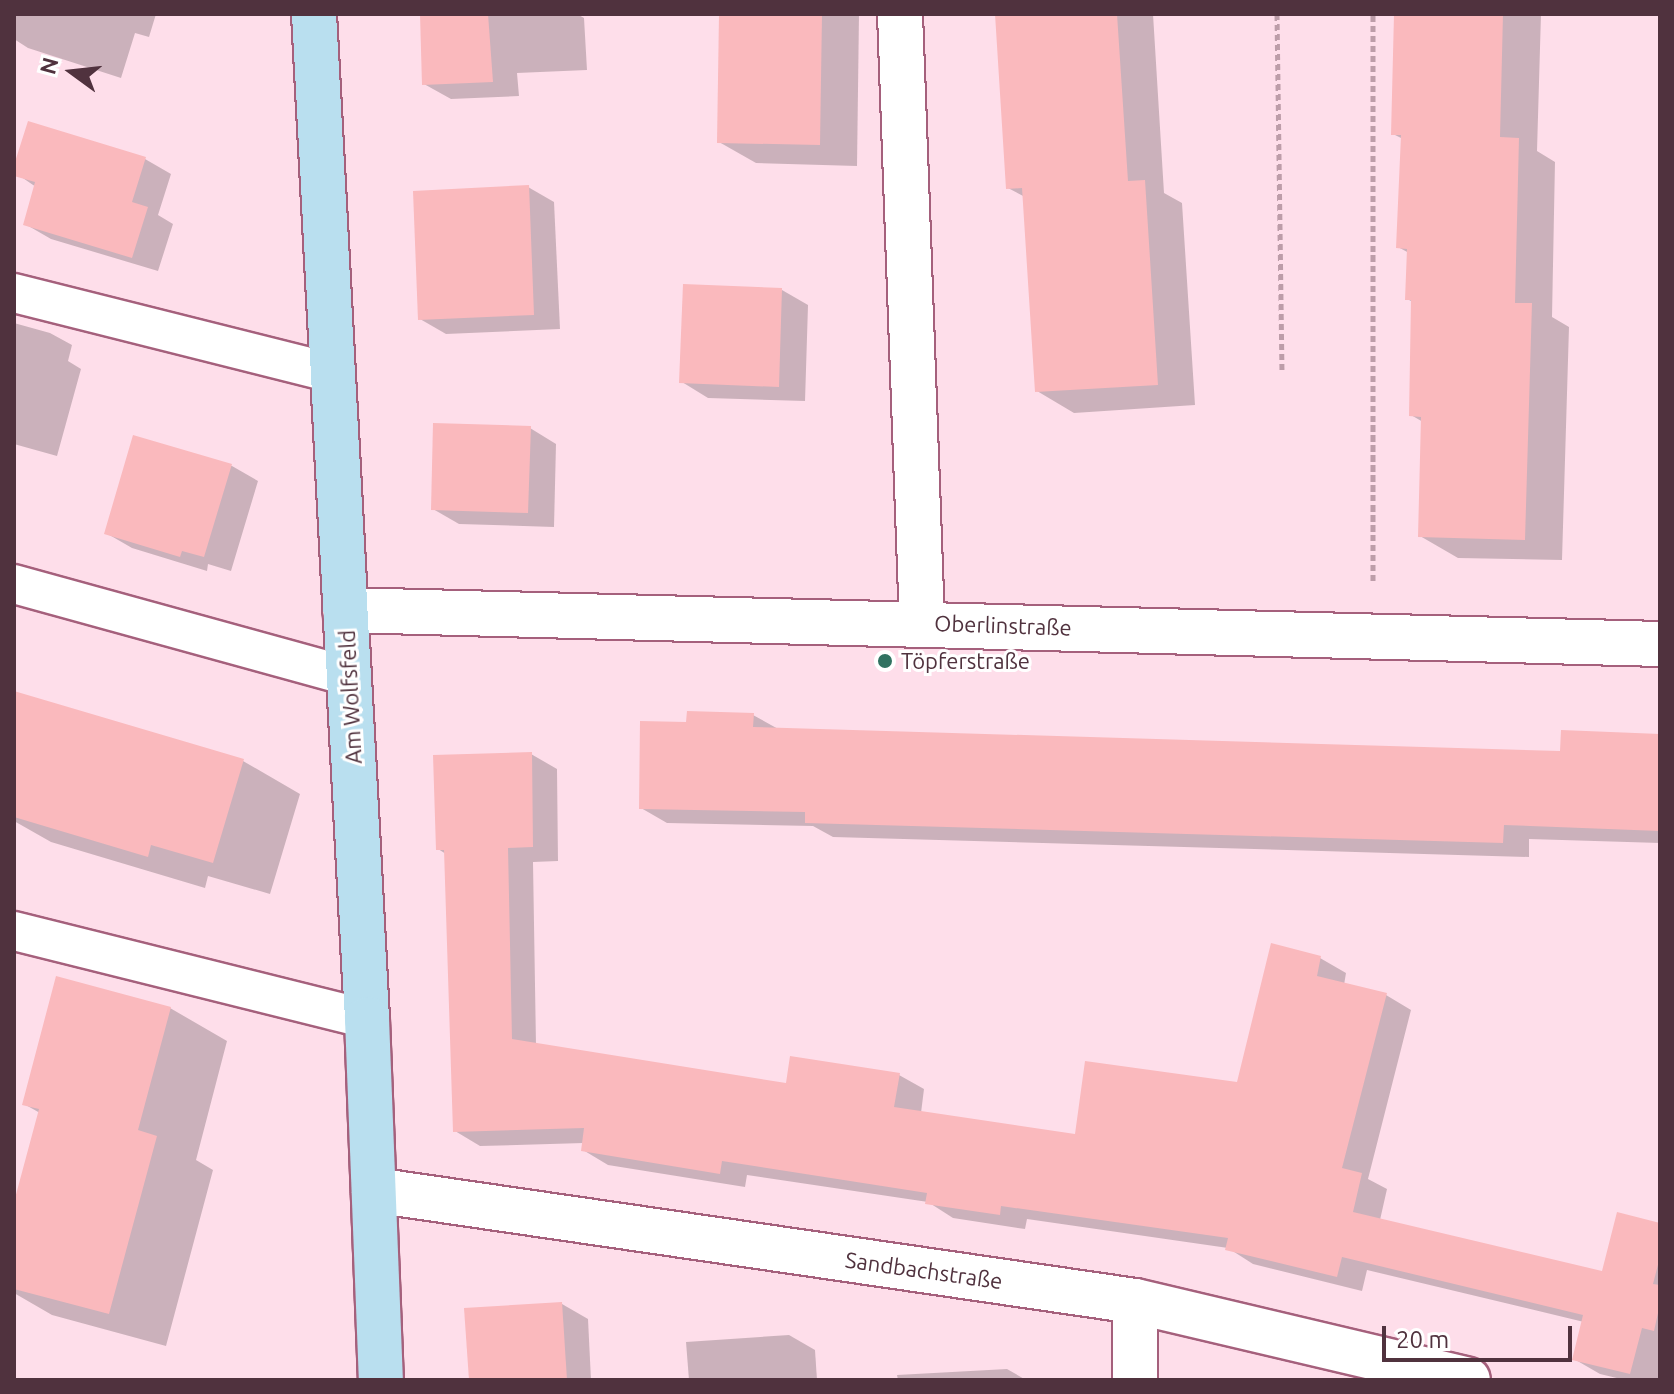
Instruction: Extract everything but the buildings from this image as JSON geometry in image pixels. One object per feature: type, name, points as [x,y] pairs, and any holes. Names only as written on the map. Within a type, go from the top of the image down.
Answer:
[{"type":"street","name":"Am Wolfsfeld","points":[[314,14],[367,1019],[381,1380]]},
{"type":"street","points":[[900,14],[922,622]]},
{"type":"street","name":"Oberlinstraße","points":[[345,610],[922,622],[1660,644]]},
{"type":"street","name":"Sandbachstraße","points":[[374,1190],[1135,1301],[1468,1380]]},
{"type":"street","points":[[1135,1301],[1135,1380]]},
{"type":"lane","points":[[14,293],[333,373]]},
{"type":"lane","points":[[14,584],[349,676]]},
{"type":"lane","points":[[14,931],[367,1019]]},
{"type":"path","points":[[1277,14],[1282,371]]},
{"type":"path","points":[[1373,14],[1373,634]]},
{"type":"place","name":"Töpferstraße","points":[[885,661]]}]
